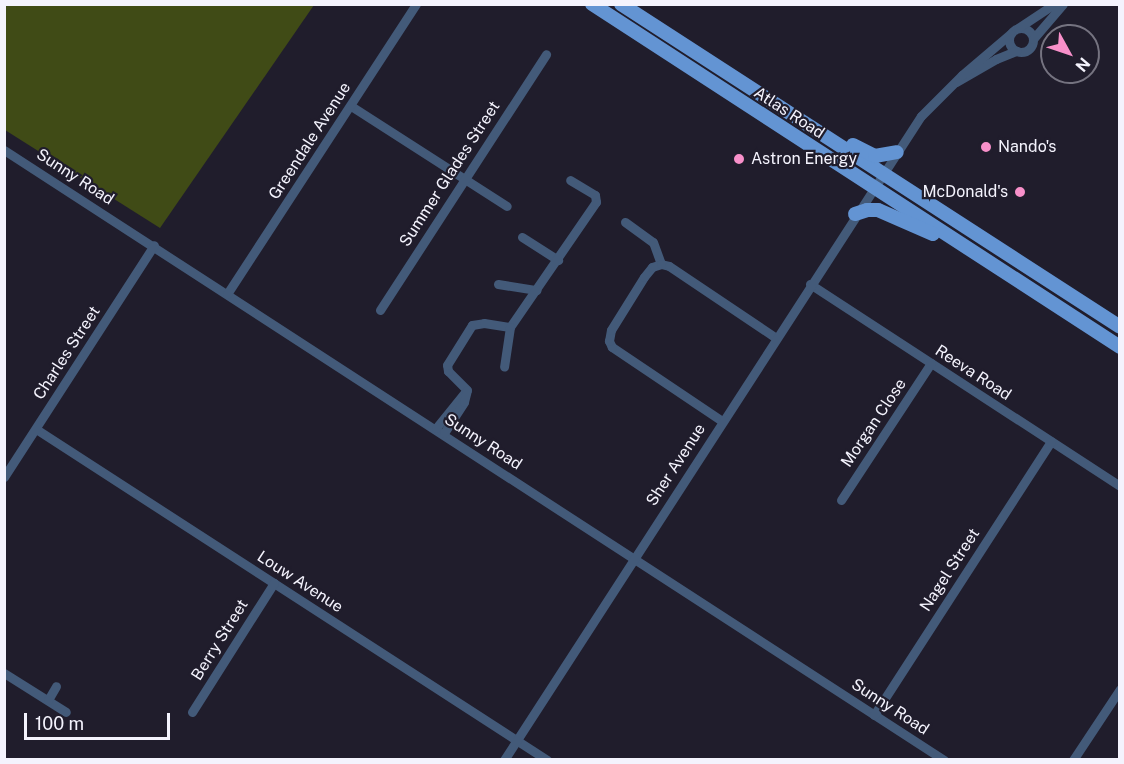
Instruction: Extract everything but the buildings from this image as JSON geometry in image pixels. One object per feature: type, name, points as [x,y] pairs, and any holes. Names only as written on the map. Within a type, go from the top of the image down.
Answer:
[{"type":"main road","name":"Atlas Road","points":[[592,4],[1119,346]]},
{"type":"main road","name":"Atlas Road","points":[[621,4],[1119,327]]},
{"type":"main road","points":[[815,130],[830,133],[875,156],[897,152]]},
{"type":"main road","points":[[855,214],[878,210],[969,247]]},
{"type":"street","name":"Greendale Avenue","points":[[227,294],[416,4]]},
{"type":"street","points":[[954,83],[1010,34],[1054,4]]},
{"type":"street","points":[[954,83],[972,75],[996,59],[1016,51],[1029,49],[1034,39],[1063,4]]},
{"type":"street","points":[[1018,28],[1029,30],[1034,39]]},
{"type":"street","points":[[1010,34],[1009,43],[1016,51]]},
{"type":"street","name":"Summer Glades Street","points":[[380,310],[546,54]]},
{"type":"street","name":"Sher Avenue","points":[[504,759],[855,214],[931,104],[954,83]]},
{"type":"street","points":[[351,106],[507,206]]},
{"type":"street","name":"Sunny Road","points":[[4,150],[154,245],[944,759]]},
{"type":"street","points":[[504,367],[510,327],[558,260],[596,200],[595,195],[570,180]]},
{"type":"street","points":[[625,222],[654,242],[661,264]]},
{"type":"street","points":[[522,237],[558,260]]},
{"type":"street","name":"Charles Street","points":[[4,477],[154,245]]},
{"type":"street","points":[[722,422],[624,356],[610,344],[611,330],[644,277],[652,267],[661,264],[669,266],[776,338]]},
{"type":"street","points":[[498,284],[537,290]]},
{"type":"street","name":"Reeva Road","points":[[810,284],[1119,486]]},
{"type":"street","points":[[440,431],[467,390],[448,371],[447,365],[470,327],[484,323],[510,327]]},
{"type":"street","name":"Morgan Close","points":[[841,500],[931,363]]},
{"type":"street","name":"Louw Avenue","points":[[36,429],[548,759]]},
{"type":"street","name":"Nagel Street","points":[[874,715],[1051,441]]},
{"type":"street","name":"Berry Street","points":[[192,712],[274,583]]},
{"type":"street","points":[[4,673],[66,712]]},
{"type":"street","points":[[48,700],[56,686]]},
{"type":"street","points":[[1073,759],[1119,689]]},
{"type":"green space","points":[[4,5],[314,5],[160,228],[5,130]]},
{"type":"place","name":"Nando's","points":[[986,147]]},
{"type":"place","name":"Astron Energy","points":[[739,159]]},
{"type":"place","name":"McDonald's","points":[[1020,192]]}]
